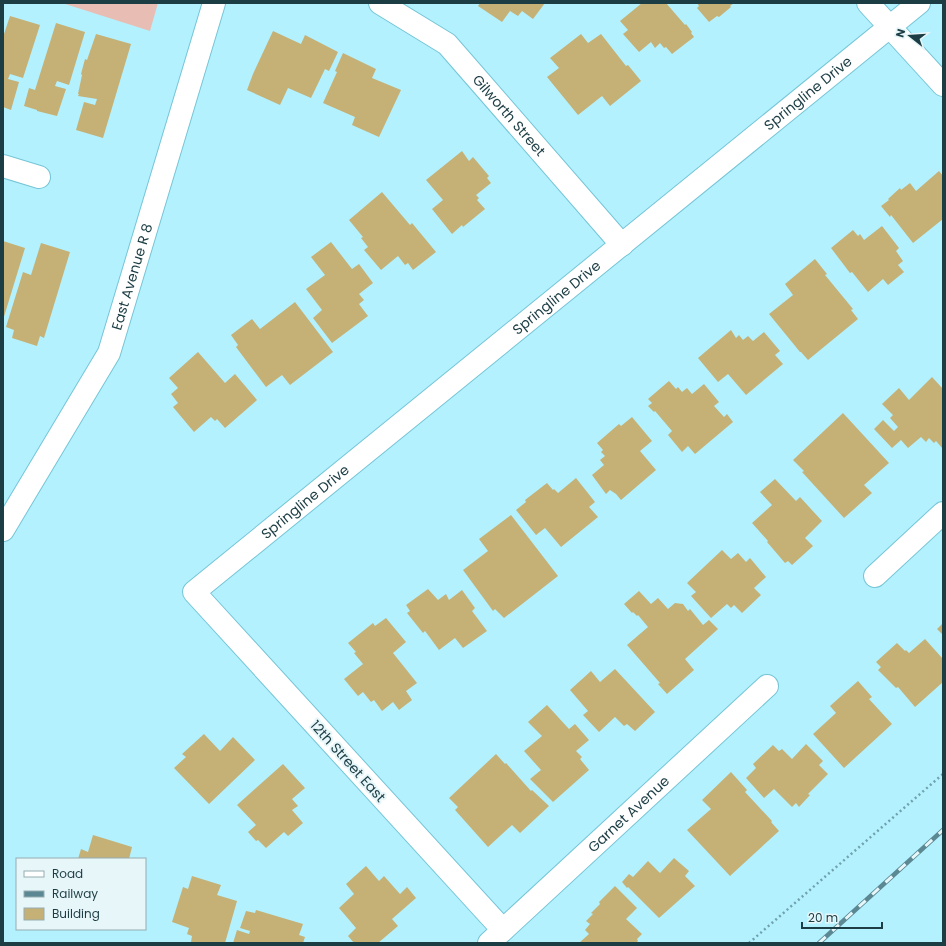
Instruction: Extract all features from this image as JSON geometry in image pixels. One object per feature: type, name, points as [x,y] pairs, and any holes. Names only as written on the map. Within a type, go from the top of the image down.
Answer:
[{"type":"street","name":"East Avenue R 8","points":[[3,530],[110,353],[214,3]]},
{"type":"street","name":"Gilworth Street","points":[[380,3],[447,44],[622,245]]},
{"type":"street","points":[[868,3],[943,85]]},
{"type":"street","name":"Springline Drive","points":[[194,592],[919,3]]},
{"type":"street","points":[[3,166],[39,177]]},
{"type":"street","points":[[875,576],[943,513]]},
{"type":"street","name":"12th Street East","points":[[194,592],[496,937]]},
{"type":"street","name":"Garnet Avenue","points":[[496,937],[767,686]]},
{"type":"path","points":[[749,943],[943,774]]},
{"type":"shaded area","points":[[62,3],[158,3],[150,31]]},
{"type":"building","points":[[480,3],[545,3],[533,19],[522,11],[518,16],[510,11],[502,22],[478,6]]},
{"type":"building","points":[[642,3],[666,3],[685,25],[686,24],[694,37],[672,54],[660,43],[655,48],[651,42],[639,52],[623,34],[628,30],[620,21]]},
{"type":"building","points":[[697,3],[734,3],[719,17],[717,16],[709,22],[697,8],[699,6]]},
{"type":"building","points":[[10,16],[40,25],[23,78],[10,74],[8,79],[19,82],[11,110],[3,107],[3,37]]},
{"type":"building","points":[[56,23],[85,32],[69,85],[57,81],[55,86],[66,89],[57,116],[24,106],[29,88],[35,90]]},
{"type":"building","points":[[273,31],[301,44],[305,35],[338,52],[329,71],[325,69],[311,98],[288,88],[280,105],[247,90]]},
{"type":"building","points":[[96,34],[131,44],[103,138],[76,130],[84,102],[95,105],[97,99],[78,96],[85,59],[87,60]]},
{"type":"building","points":[[581,34],[588,43],[601,34],[626,66],[628,65],[641,81],[610,106],[602,96],[578,115],[547,77],[559,68],[550,58]]},
{"type":"building","points":[[343,53],[376,69],[372,78],[401,90],[379,137],[352,125],[355,117],[323,103],[337,72],[335,71]]},
{"type":"building","points":[[462,151],[469,161],[473,157],[489,176],[487,178],[491,183],[476,195],[479,198],[477,200],[485,209],[452,234],[432,209],[443,200],[426,180]]},
{"type":"building","points":[[939,171],[943,176],[943,219],[913,243],[891,215],[890,217],[881,206],[900,188],[901,190],[910,183],[916,191]]},
{"type":"building","points":[[382,192],[410,225],[412,223],[436,252],[413,270],[408,263],[405,265],[398,256],[381,270],[364,250],[368,247],[361,238],[363,237],[349,220]]},
{"type":"building","points":[[882,226],[899,248],[896,251],[903,261],[898,265],[904,272],[888,285],[883,279],[868,292],[852,272],[850,273],[831,248],[853,230],[858,236],[860,234],[864,240]]},
{"type":"building","points":[[3,241],[25,248],[3,320]]},
{"type":"building","points":[[331,242],[352,269],[359,264],[373,283],[359,294],[364,300],[359,304],[368,316],[332,343],[313,318],[322,310],[306,289],[325,275],[311,257]]},
{"type":"building","points":[[41,243],[70,252],[44,338],[40,336],[37,346],[12,338],[14,330],[6,327],[23,272],[31,275]]},
{"type":"building","points":[[815,259],[827,274],[825,275],[853,309],[851,310],[858,319],[808,360],[769,314],[793,295],[785,284]]},
{"type":"building","points":[[295,302],[333,352],[290,385],[282,375],[266,387],[236,347],[238,345],[231,335],[252,319],[260,329]]},
{"type":"building","points":[[731,330],[736,338],[739,335],[743,340],[748,336],[753,341],[764,332],[780,351],[775,355],[783,364],[746,395],[728,374],[718,382],[698,358]]},
{"type":"building","points":[[198,352],[225,383],[235,374],[257,400],[225,428],[217,419],[215,421],[211,417],[194,432],[173,407],[178,403],[171,394],[178,388],[169,378]]},
{"type":"building","points":[[932,377],[943,389],[943,449],[936,441],[934,443],[929,438],[926,442],[921,437],[908,448],[901,440],[892,448],[874,429],[883,420],[894,431],[898,427],[890,418],[893,415],[882,404],[899,388],[909,400]]},
{"type":"building","points":[[669,381],[676,389],[678,387],[682,392],[687,388],[692,394],[704,384],[719,402],[714,406],[724,417],[727,414],[733,422],[695,454],[688,446],[682,452],[668,435],[672,431],[655,411],[654,412],[648,406],[652,403],[648,399]]},
{"type":"building","points":[[843,413],[889,463],[864,485],[872,493],[844,518],[793,460]]},
{"type":"building","points":[[632,417],[652,441],[640,451],[656,470],[621,500],[610,490],[606,494],[592,475],[604,465],[600,460],[605,456],[601,452],[603,450],[597,443],[619,424],[621,426]]},
{"type":"building","points":[[576,478],[595,502],[589,507],[598,517],[561,547],[545,528],[536,535],[516,510],[526,502],[525,500],[547,483],[558,493]]},
{"type":"building","points":[[775,479],[796,501],[800,497],[822,521],[805,538],[813,546],[792,565],[788,561],[785,563],[752,523],[772,505],[760,492]]},
{"type":"building","points":[[511,515],[558,576],[504,618],[495,609],[493,611],[463,570],[488,551],[479,539]]},
{"type":"building","points":[[722,550],[731,559],[738,553],[746,562],[750,558],[766,577],[754,588],[761,595],[742,613],[734,605],[731,608],[727,604],[711,618],[691,596],[696,592],[687,583]]},
{"type":"building","points":[[428,589],[438,600],[446,594],[449,600],[462,590],[475,608],[472,611],[487,631],[463,648],[455,638],[439,650],[425,631],[423,633],[407,613],[410,611],[406,605]]},
{"type":"building","points":[[639,591],[651,604],[658,598],[668,609],[675,603],[683,604],[688,611],[690,609],[703,625],[709,620],[718,629],[685,659],[694,670],[667,694],[658,684],[660,683],[627,645],[648,627],[638,615],[637,616],[633,612],[632,613],[624,604]]},
{"type":"building","points":[[386,618],[406,642],[393,653],[417,683],[406,691],[412,700],[399,710],[393,702],[382,711],[374,700],[371,702],[363,692],[358,696],[344,679],[363,664],[354,653],[356,652],[348,643],[373,623],[375,626]]},
{"type":"building","points":[[943,623],[943,635],[937,629]]},
{"type":"building","points":[[925,639],[943,659],[943,682],[915,707],[898,687],[896,688],[878,670],[881,667],[876,662],[897,643],[909,653]]},
{"type":"building","points":[[615,669],[655,712],[635,731],[627,724],[624,726],[615,717],[599,732],[583,715],[588,711],[570,690],[591,671],[600,682]]},
{"type":"building","points":[[858,681],[872,697],[869,699],[892,724],[844,768],[813,734],[836,713],[830,706]]},
{"type":"building","points":[[547,705],[569,729],[575,724],[589,740],[576,751],[582,757],[580,759],[589,770],[553,802],[530,779],[541,770],[524,751],[542,736],[528,722]]},
{"type":"building","points":[[204,734],[220,751],[233,737],[255,760],[209,804],[174,768],[186,757],[182,754]]},
{"type":"building","points":[[806,744],[823,761],[819,765],[828,774],[808,794],[810,795],[799,807],[796,803],[792,807],[774,789],[764,798],[746,778],[756,768],[753,764],[773,745],[779,751],[782,749],[792,759]]},
{"type":"building","points":[[496,754],[531,791],[532,790],[549,806],[520,833],[512,825],[488,847],[455,810],[458,807],[449,798]]},
{"type":"building","points":[[283,764],[305,788],[292,799],[298,806],[292,810],[303,823],[288,836],[284,832],[266,848],[258,840],[256,841],[248,832],[256,825],[237,805]]},
{"type":"building","points":[[731,772],[747,790],[745,792],[772,821],[771,822],[779,831],[730,876],[687,830],[711,809],[702,800]]},
{"type":"building","points":[[93,835],[132,847],[129,858],[78,858],[81,849],[88,852]]},
{"type":"building","points":[[674,858],[689,871],[685,876],[695,886],[659,918],[622,882],[629,874],[633,877],[648,861],[660,873]]},
{"type":"building","points":[[366,866],[379,881],[384,876],[400,894],[407,887],[416,898],[392,919],[398,926],[378,943],[354,943],[348,936],[356,928],[339,908],[354,894],[346,884]]},
{"type":"building","points":[[192,876],[221,885],[217,895],[237,901],[225,943],[192,943],[192,936],[187,934],[189,928],[172,922],[183,887],[188,889]]},
{"type":"building","points":[[615,886],[637,908],[626,919],[642,934],[637,939],[638,941],[636,943],[579,943],[589,934],[585,930],[590,924],[586,921],[593,914],[591,913],[600,904],[599,902]]},
{"type":"building","points":[[256,910],[303,924],[299,935],[305,937],[303,943],[233,943],[237,930],[249,934],[250,931],[240,928],[246,911],[255,913]]},
{"type":"railway","points":[[819,943],[943,830]]}]
